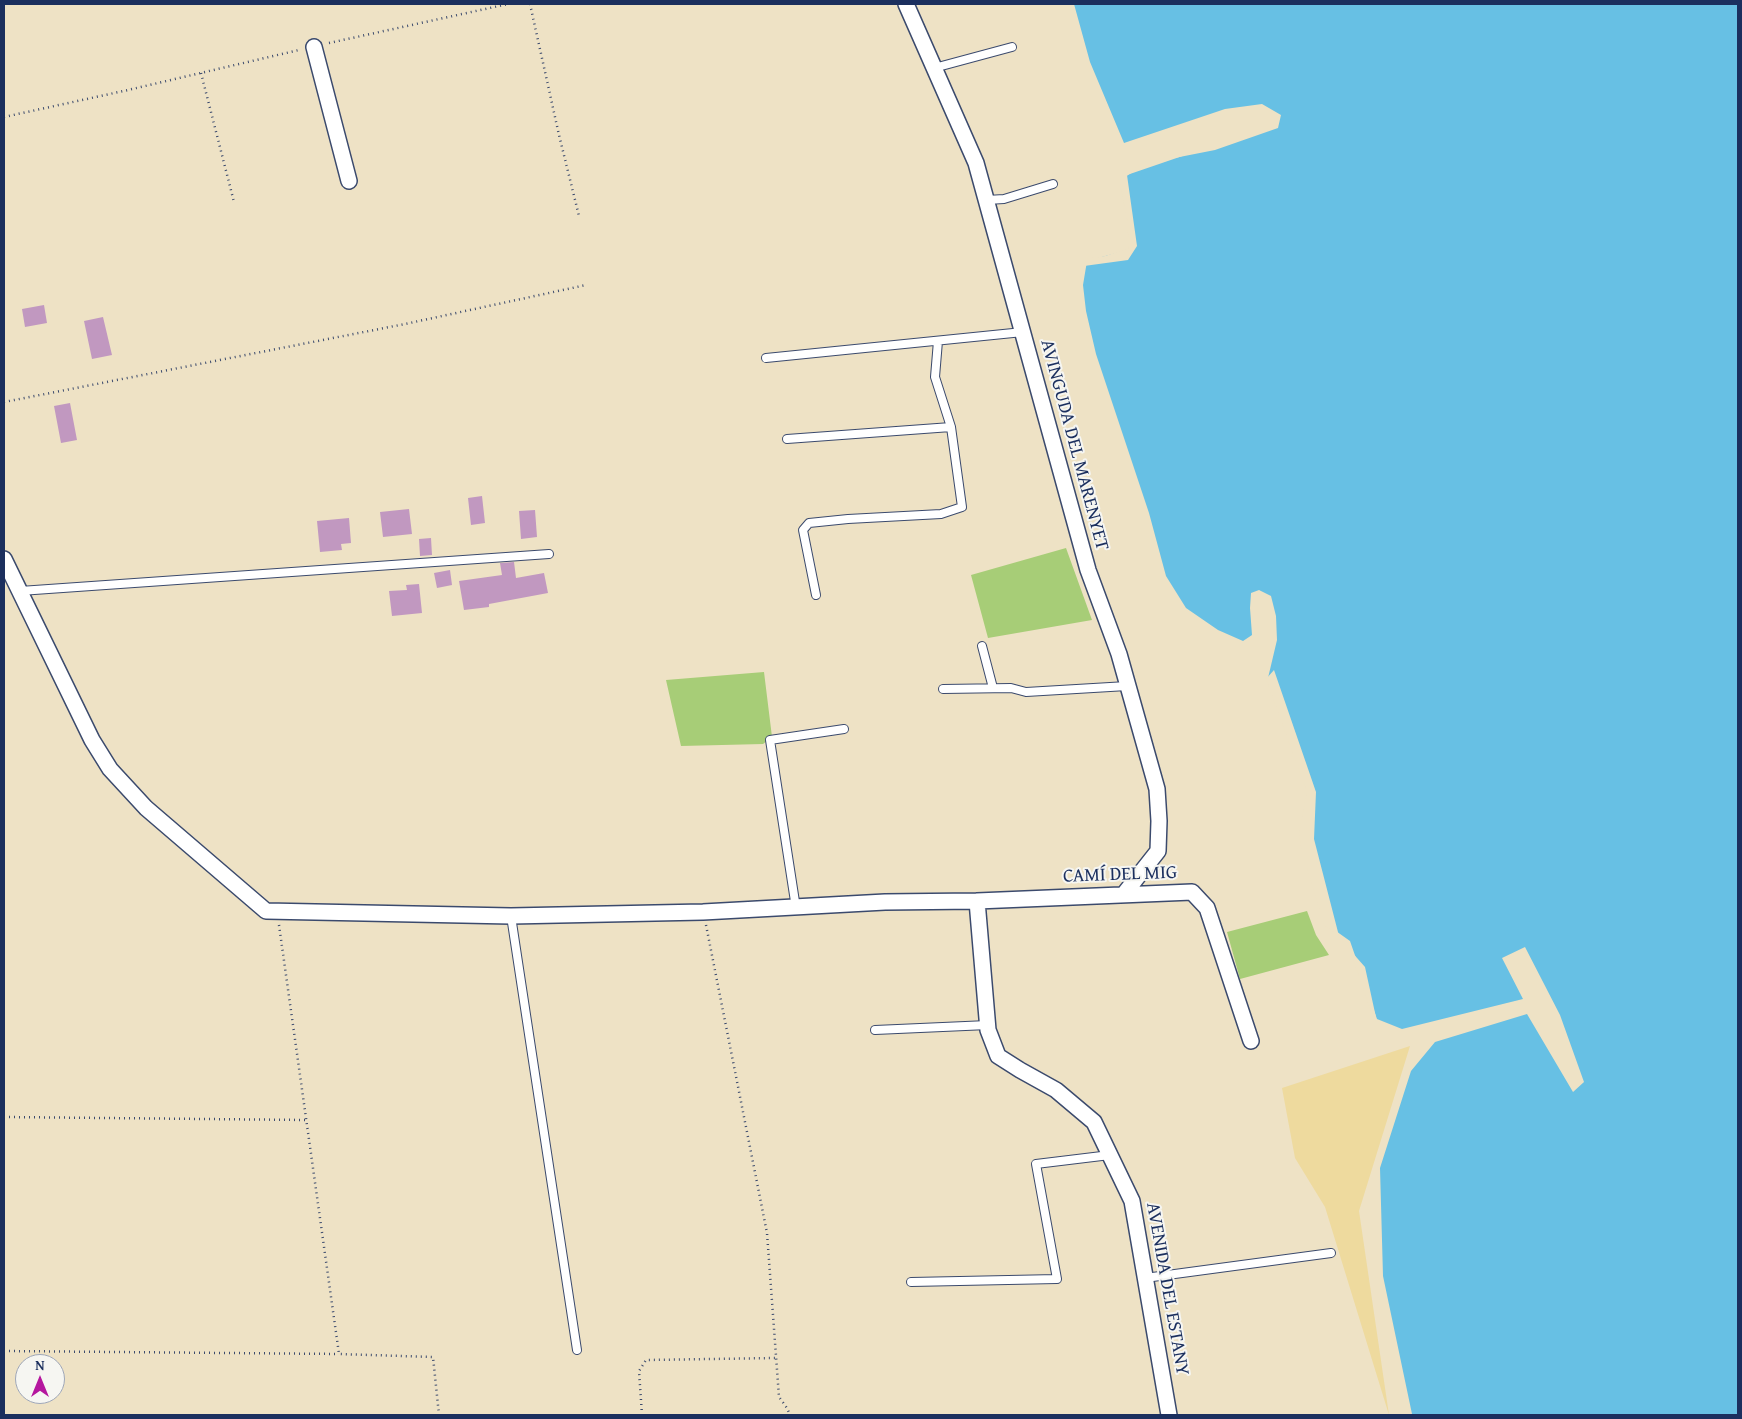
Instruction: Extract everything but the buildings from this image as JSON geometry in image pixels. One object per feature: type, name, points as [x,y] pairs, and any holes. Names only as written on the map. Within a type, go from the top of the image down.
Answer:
[{"type":"street","name":"AVINGUDA DEL MARENYET","points":[[906,4],[976,163],[1088,570],[1119,654],[1157,789],[1158,851],[1124,894]]},
{"type":"street","points":[[314,47],[349,181]]},
{"type":"street","points":[[4,559],[92,740],[110,769],[146,808],[266,911],[277,912]]},
{"type":"street","name":"CAMÍ DEL MIG","points":[[277,912],[512,916],[703,912],[885,902],[977,901],[1192,892],[1207,908],[1251,1041]]},
{"type":"street","name":"AVENIDA DEL ESTANY","points":[[977,901],[988,1025],[998,1056],[1056,1090],[1094,1122],[1132,1201],[1169,1415]]},
{"type":"lane","points":[[934,68],[1012,47]]},
{"type":"lane","points":[[987,200],[1004,199],[1053,184]]},
{"type":"lane","points":[[766,358],[1023,332]]},
{"type":"lane","points":[[816,595],[803,530],[810,523],[941,514],[962,508],[951,428],[935,376],[938,341]]},
{"type":"lane","points":[[787,439],[951,428]]},
{"type":"lane","points":[[20,591],[549,554]]},
{"type":"lane","points":[[982,646],[993,688]]},
{"type":"lane","points":[[943,689],[1011,688],[1026,692],[1127,686]]},
{"type":"lane","points":[[796,908],[770,740],[844,729]]},
{"type":"lane","points":[[512,916],[577,1350]]},
{"type":"lane","points":[[874,1030],[988,1025]]},
{"type":"lane","points":[[911,1282],[1057,1279],[1036,1164],[1110,1155]]},
{"type":"lane","points":[[1145,1278],[1330,1253]]},
{"type":"path","points":[[4,118],[508,4]]},
{"type":"path","points":[[530,4],[579,216]]},
{"type":"path","points":[[201,73],[234,202]]},
{"type":"path","points":[[4,402],[405,324],[586,285]]},
{"type":"path","points":[[277,912],[340,1354]]},
{"type":"path","points":[[703,912],[767,1232],[778,1397],[790,1415]]},
{"type":"path","points":[[4,1117],[306,1120]]},
{"type":"path","points":[[4,1351],[340,1354],[433,1357],[439,1415]]},
{"type":"path","points":[[642,1415],[639,1371],[646,1360],[776,1358]]},
{"type":"green space","points":[[1066,548],[1092,620],[988,638],[971,575]]},
{"type":"green space","points":[[764,672],[772,737],[763,744],[681,746],[666,680]]},
{"type":"green space","points":[[1307,911],[1316,935],[1329,955],[1240,979],[1227,932]]},
{"type":"sand","points":[[1410,1046],[1359,1211],[1389,1415],[1325,1207],[1295,1158],[1282,1088]]},
{"type":"water","points":[[1074,4],[1738,4],[1738,1415],[1412,1414],[1383,1276],[1380,1168],[1411,1071],[1435,1042],[1527,1014],[1573,1092],[1584,1082],[1560,1015],[1525,947],[1502,958],[1523,999],[1402,1029],[1377,1019],[1350,941],[1326,924],[1301,837],[1310,792],[1268,678],[1277,640],[1276,616],[1271,596],[1259,590],[1251,593],[1252,635],[1243,641],[1218,630],[1186,608],[1166,576],[1149,513],[1096,354],[1086,311],[1083,285],[1087,261],[1131,249],[1130,219],[1121,180],[1144,164],[1215,150],[1278,128],[1281,115],[1262,104],[1225,109],[1124,143],[1090,62]]},
{"type":"pier","points":[[1200,150],[1127,175],[1137,246],[1128,260],[1084,266],[1086,259],[1105,256],[1129,248],[1127,219],[1119,178],[1143,162]]},
{"type":"pier","points":[[1274,670],[1316,792],[1314,839],[1339,936],[1324,925],[1301,847],[1299,834],[1307,792],[1266,679]]},
{"type":"pier","points":[[1350,950],[1365,967],[1377,1022],[1374,1020]]}]
